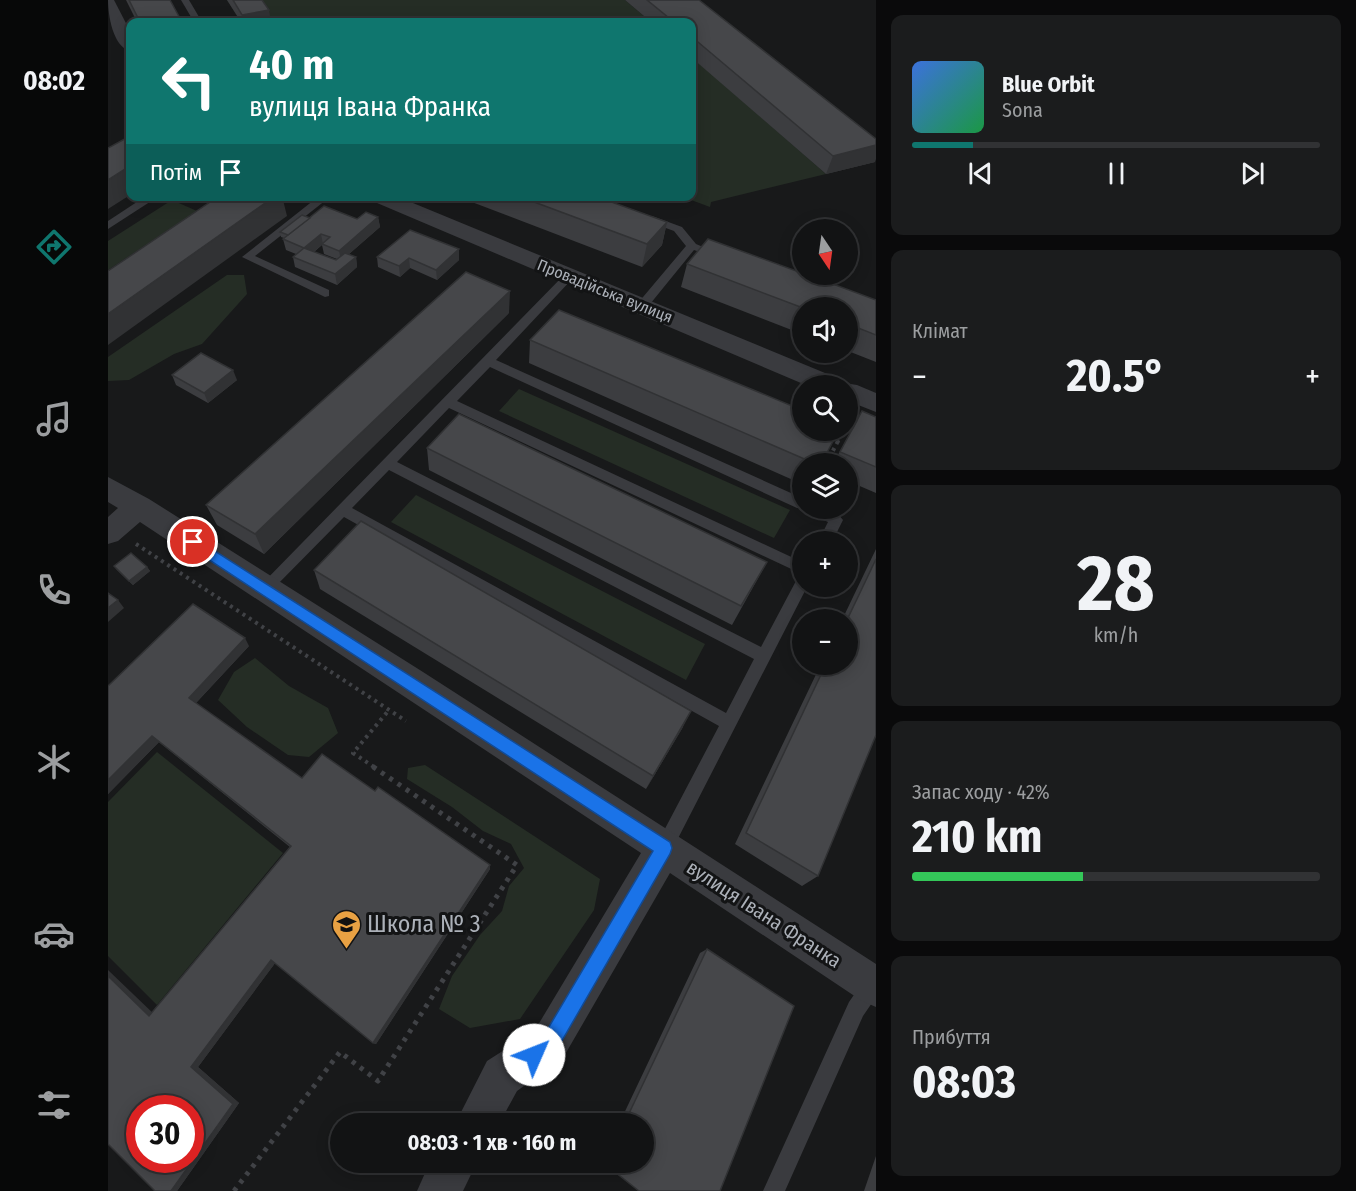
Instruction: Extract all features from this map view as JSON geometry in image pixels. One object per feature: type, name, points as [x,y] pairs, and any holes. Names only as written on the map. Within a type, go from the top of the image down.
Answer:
[{"type":"street","points":[[108,2],[126,38]]},
{"type":"street","name":"Провадійська вулиця","points":[[389,201],[808,375]]},
{"type":"street","points":[[858,395],[876,403]]},
{"type":"street","name":"вулиця Івана Франка","points":[[108,488],[875,984]]},
{"type":"street","points":[[108,533],[139,507]]},
{"type":"street","points":[[482,1113],[502,1076],[549,1044],[664,848]]},
{"type":"street","points":[[440,1191],[449,1173]]},
{"type":"lane","points":[[185,0],[196,18]]},
{"type":"lane","points":[[108,226],[146,201]]},
{"type":"lane","points":[[212,201],[221,206]]},
{"type":"lane","points":[[320,201],[247,257],[325,293]]},
{"type":"lane","points":[[633,213],[678,229],[692,246],[724,258]]},
{"type":"lane","points":[[642,306],[692,246]]},
{"type":"lane","points":[[265,588],[569,276]]},
{"type":"lane","points":[[488,361],[792,499]]},
{"type":"lane","points":[[448,402],[792,562]]},
{"type":"lane","points":[[388,463],[764,656]]},
{"type":"lane","points":[[343,510],[729,723]]},
{"type":"lane","points":[[664,848],[795,597]]},
{"type":"lane","points":[[774,1191],[856,1010],[875,984]]},
{"type":"path","points":[[234,1191],[340,1052],[378,1081],[517,865],[353,753],[389,710]]},
{"type":"shaded area","points":[[227,0],[625,0],[646,18],[238,18]]},
{"type":"shaded area","points":[[696,60],[826,174],[711,202],[710,207],[694,201],[696,201]]},
{"type":"shaded area","points":[[170,201],[197,211],[108,270],[108,241]]},
{"type":"shaded area","points":[[227,275],[244,275],[247,294],[202,344],[174,354],[129,380],[108,381],[108,357]]},
{"type":"shaded area","points":[[519,389],[790,510],[774,538],[499,411]]},
{"type":"shaded area","points":[[416,495],[705,644],[686,680],[391,522]]},
{"type":"shaded area","points":[[255,658],[289,686],[328,708],[338,733],[309,757],[288,755],[247,727],[218,700],[234,672]]},
{"type":"shaded area","points":[[157,752],[283,853],[157,1005],[108,956],[108,802]]},
{"type":"shaded area","points":[[425,765],[600,879],[594,910],[520,1019],[470,1028],[439,1009],[452,976],[480,935],[502,911],[509,886],[524,868],[511,844],[483,831],[452,807],[407,779],[408,768]]},
{"type":"building","points":[[129,0],[170,0],[180,18],[138,18]]},
{"type":"building","points":[[233,0],[262,0],[269,10],[242,15]]},
{"type":"building","points":[[647,0],[699,0],[876,139],[876,145],[833,156],[696,40],[696,18],[669,18]]},
{"type":"building","points":[[126,138],[126,169],[108,180],[108,148]]},
{"type":"building","points":[[212,201],[268,201],[108,314],[108,271]]},
{"type":"building","points":[[531,201],[609,201],[667,222],[647,244]]},
{"type":"building","points":[[324,206],[357,219],[366,212],[378,217],[339,251],[322,244],[330,237],[321,234],[304,248],[283,239]]},
{"type":"building","points":[[302,215],[310,218],[288,235],[280,232]]},
{"type":"building","points":[[410,230],[459,249],[436,270],[409,258],[399,266],[377,257]]},
{"type":"building","points":[[708,239],[792,269],[792,285],[836,285],[876,300],[876,335],[858,328],[858,297],[792,297],[792,304],[687,264]]},
{"type":"building","points":[[304,248],[336,260],[345,253],[356,257],[335,274],[293,257]]},
{"type":"building","points":[[466,272],[510,291],[255,534],[206,505]]},
{"type":"building","points":[[559,310],[792,406],[792,441],[833,441],[827,453],[792,454],[530,340]]},
{"type":"building","points":[[201,353],[233,370],[204,393],[172,375]]},
{"type":"building","points":[[862,411],[876,417],[876,467],[858,460],[858,453],[840,452],[846,441],[858,441],[858,418]]},
{"type":"building","points":[[459,414],[767,562],[741,606],[427,448]]},
{"type":"building","points":[[361,521],[691,711],[653,776],[314,570]]},
{"type":"building","points":[[131,553],[147,567],[129,581],[114,566]]},
{"type":"building","points":[[876,559],[876,735],[818,876],[746,833],[821,675],[858,675],[858,609],[852,609]]},
{"type":"building","points":[[108,593],[118,600],[108,608]]},
{"type":"building","points":[[193,604],[245,638],[189,698],[302,778],[322,754],[375,791],[378,787],[490,865],[373,1043],[271,960],[191,1067],[233,1104],[204,1145],[204,1095],[126,1095],[126,1162],[108,1144],[108,976],[149,1016],[291,846],[152,736],[108,780],[108,686]]},
{"type":"building","points":[[707,949],[794,1006],[720,1191],[639,1191],[616,1173],[654,1173],[654,1113],[629,1113]]},
{"type":"building","points":[[137,1173],[184,1173],[171,1191],[155,1191]]},
{"type":"place","name":"Школа № 3","points":[[346,950]]},
{"type":"route","points":[[193,542],[412,682],[664,848],[549,1044],[534,1055]]}]
